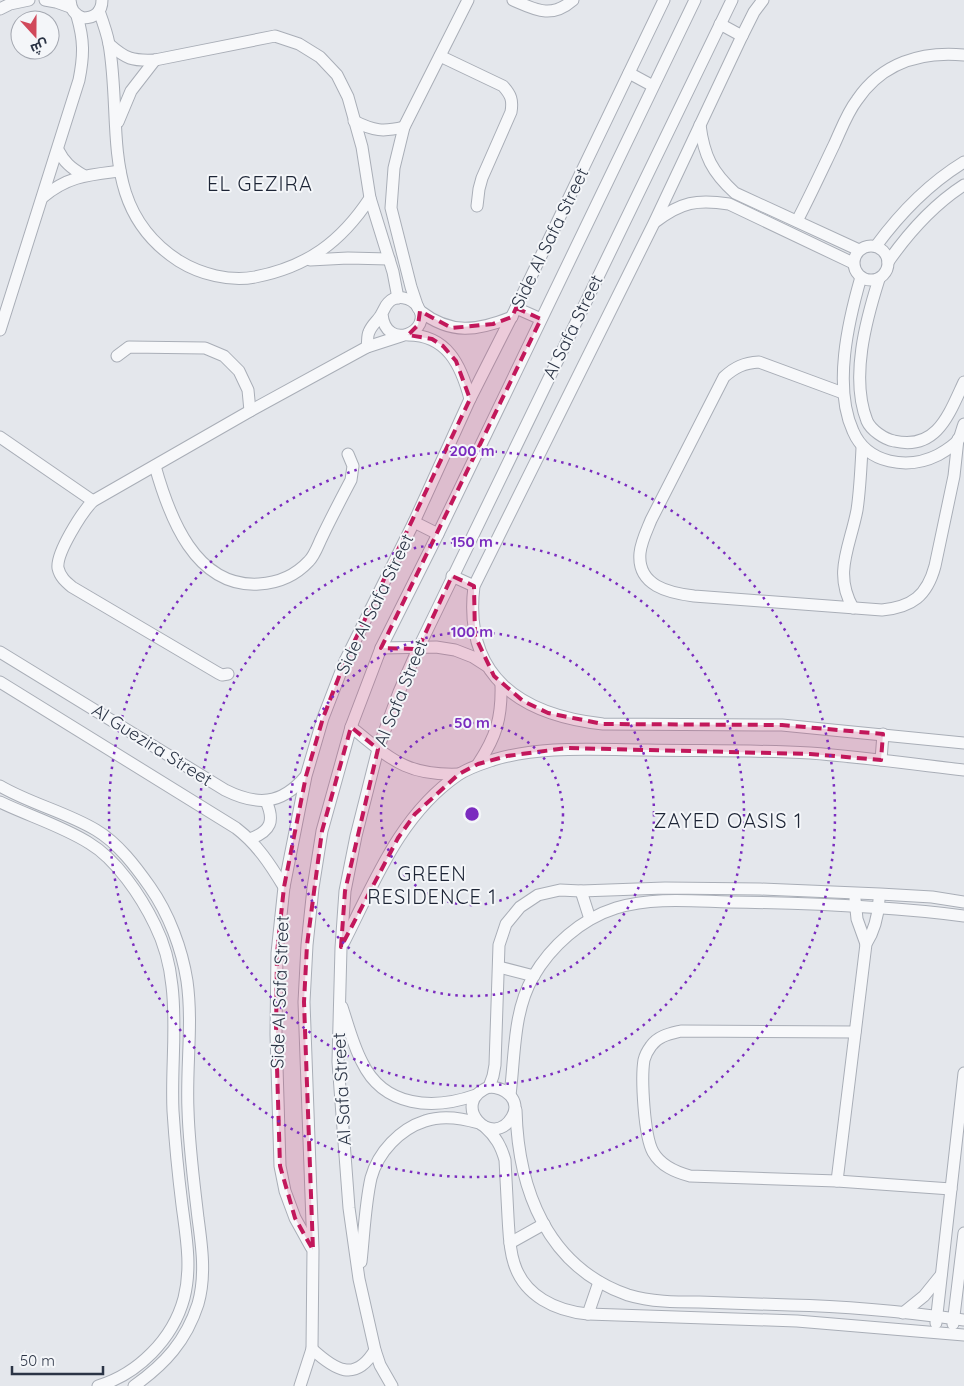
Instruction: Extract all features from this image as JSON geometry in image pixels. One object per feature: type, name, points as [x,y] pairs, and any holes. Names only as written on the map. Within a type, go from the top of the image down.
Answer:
[{"type":"street","points":[[0,9],[10,4],[29,0]]},
{"type":"street","points":[[44,0],[73,8],[89,18],[101,6]]},
{"type":"street","points":[[228,674],[222,675],[218,673],[72,587],[63,579],[58,568],[59,556],[82,514],[93,501],[250,411],[367,347],[405,335],[414,331],[418,326],[420,318],[419,309],[411,286],[391,208],[394,168],[404,128],[468,0]]},
{"type":"street","points":[[513,0],[538,11],[551,12],[563,8],[573,0]]},
{"type":"street","name":"Side Al Safa Street","points":[[313,1250],[295,1218],[285,1191],[280,1166],[276,1034],[277,954],[284,887],[306,776],[323,718],[345,661],[414,522],[470,399],[514,312],[664,0]]},
{"type":"street","name":"Al Safa Street","points":[[300,1386],[312,1350],[313,1250],[304,1002],[307,945],[313,888],[322,832],[351,726],[381,648],[438,534],[695,0]]},
{"type":"street","name":"Al Safa Street","points":[[392,1386],[380,1365],[375,1350],[359,1279],[349,1208],[338,1062],[341,948],[345,891],[356,836],[378,749],[418,648],[732,0]]},
{"type":"street","points":[[763,0],[754,12],[742,36],[654,224],[474,586],[472,620],[475,636],[489,667],[501,684],[532,705],[548,713],[575,721],[603,724],[782,725],[964,743]]},
{"type":"street","points":[[101,6],[109,44],[120,171],[127,201],[142,228],[162,250],[188,267],[217,276],[248,278],[278,273],[322,251],[336,240],[370,198]]},
{"type":"street","points":[[0,330],[58,150],[84,59],[83,37],[73,8]]},
{"type":"street","points":[[720,24],[742,36]]},
{"type":"street","points":[[109,44],[122,55],[138,61],[155,60],[275,36],[299,44],[320,57],[337,75],[348,97],[362,147],[370,198],[396,284],[398,298]]},
{"type":"street","points":[[798,221],[856,101],[870,84],[888,70],[908,60],[930,55],[964,56]]},
{"type":"street","points":[[440,56],[503,86],[510,93],[513,102],[511,112],[482,178],[477,206]]},
{"type":"street","points":[[116,128],[132,91],[155,60]]},
{"type":"street","points":[[628,73],[653,86]]},
{"type":"street","points":[[354,121],[370,129],[387,131],[404,128]]},
{"type":"street","points":[[700,125],[702,144],[710,163],[720,179],[735,193],[859,250]]},
{"type":"street","points":[[58,150],[72,169],[83,175]]},
{"type":"street","points":[[876,246],[891,225],[926,188],[964,162]]},
{"type":"street","points":[[42,198],[61,184],[83,175],[120,171]]},
{"type":"street","points":[[888,262],[918,223],[936,206],[964,185]]},
{"type":"street","points":[[654,224],[670,211],[689,203],[709,201],[729,204],[853,263]]},
{"type":"street","points":[[879,279],[873,280],[861,277],[856,273],[853,263],[859,250],[876,246],[882,250],[888,262],[888,268],[879,279],[867,323],[860,368],[860,387],[868,422],[877,433],[889,440],[903,443],[918,442],[931,436],[949,414],[964,382]]},
{"type":"street","points":[[306,260],[348,258],[389,260]]},
{"type":"street","points":[[861,277],[850,322],[843,393],[853,432],[862,448],[877,457],[894,463],[912,463],[929,460],[945,452],[958,440]]},
{"type":"street","points":[[367,347],[368,334],[373,323],[382,314],[387,304],[398,298],[406,298],[433,321],[451,328],[472,328],[493,324],[514,312],[541,319]]},
{"type":"street","points":[[382,314],[387,330],[393,334],[420,335],[432,338],[441,345],[456,361],[465,379],[470,399]]},
{"type":"street","points":[[441,345],[451,328]]},
{"type":"street","points":[[117,356],[129,346],[204,348],[224,356],[239,371],[248,390],[250,411]]},
{"type":"street","points":[[843,393],[758,362],[746,363],[734,368],[724,377],[652,520],[640,554],[642,568],[649,580],[660,589],[674,593],[882,610],[897,609],[911,603],[923,593],[931,580],[947,513],[958,440],[964,423],[949,414]]},
{"type":"street","points":[[853,432],[868,422]]},
{"type":"street","points":[[0,437],[93,501]]},
{"type":"street","points":[[853,608],[846,597],[842,570],[857,508],[862,448]]},
{"type":"street","points":[[156,466],[163,493],[174,519],[188,544],[205,566],[224,579],[247,585],[270,584],[292,575],[310,560],[351,480],[353,466],[348,454]]},
{"type":"street","points":[[414,522],[438,534]]},
{"type":"street","points":[[452,576],[474,586]]},
{"type":"street","points":[[381,648],[436,647],[455,650],[473,657],[489,667]]},
{"type":"street","name":"Al Guezira Street","points":[[1,654],[239,797],[252,801],[266,801],[282,796],[296,788],[306,776]]},
{"type":"street","name":"Al Guezira Street","points":[[0,682],[236,828],[250,839],[268,861],[284,887]]},
{"type":"street","points":[[478,764],[490,747],[498,727],[501,706],[501,684]]},
{"type":"street","points":[[351,726],[396,762],[416,771],[437,775],[459,774]]},
{"type":"street","points":[[881,760],[883,734]]},
{"type":"street","points":[[341,948],[398,838],[415,814],[436,792],[459,774],[478,764],[529,752],[567,748],[810,754],[964,770]]},
{"type":"street","points":[[0,786],[98,830],[131,862],[152,889],[168,918],[180,949],[187,982],[189,1015],[188,1110],[203,1250],[203,1277],[198,1304],[188,1329],[174,1352],[155,1371],[133,1386],[126,1374]]},
{"type":"street","points":[[250,839],[262,834],[269,825],[271,812],[266,801]]},
{"type":"street","points":[[0,802],[90,843],[109,858],[121,872],[155,924],[164,950],[172,984],[174,1016],[173,1110],[188,1251],[188,1275],[184,1299],[175,1322],[162,1342],[145,1360],[126,1374],[98,1386]]},
{"type":"street","points":[[58,828],[64,814]]},
{"type":"street","points":[[121,872],[131,862]]},
{"type":"street","points":[[489,1087],[495,1065],[499,945],[506,924],[520,907],[538,895],[560,890],[760,889],[854,892],[932,897],[964,902]]},
{"type":"street","points":[[581,891],[590,919]]},
{"type":"street","points":[[854,892],[855,906],[866,944]]},
{"type":"street","points":[[837,1181],[866,944],[873,933],[877,920],[880,894]]},
{"type":"street","points":[[510,1095],[520,1010],[534,976],[551,952],[569,934],[590,919],[614,909],[640,902],[760,902],[879,907],[964,916]]},
{"type":"street","points":[[499,967],[534,976]]},
{"type":"street","points":[[339,1000],[362,1062],[372,1078],[387,1092],[404,1100],[424,1104],[450,1103],[476,1095],[489,1087],[505,1090],[510,1095],[516,1110],[516,1134],[521,1165],[533,1203],[554,1242],[582,1271],[599,1282],[628,1295],[659,1301],[811,1305],[937,1316],[959,1320]]},
{"type":"street","points":[[855,1032],[681,1031],[664,1035],[651,1045],[644,1058],[643,1073],[648,1139],[653,1152],[663,1164],[675,1172],[690,1176],[837,1181],[951,1189]]},
{"type":"street","points":[[935,1332],[951,1189],[962,1117],[964,1073]]},
{"type":"street","points":[[476,1095],[472,1110],[474,1117],[498,1142],[505,1160],[510,1243],[514,1264],[524,1283],[539,1297],[554,1307],[570,1312],[797,1320],[958,1334],[964,1233]]},
{"type":"street","points":[[359,1279],[372,1177],[379,1158],[392,1142],[407,1129],[426,1120],[465,1119],[493,1129],[500,1128],[507,1124],[516,1110]]},
{"type":"street","points":[[510,1243],[544,1224]]},
{"type":"street","points":[[903,1313],[924,1296],[941,1275]]},
{"type":"street","points":[[588,1314],[599,1282]]},
{"type":"street","points":[[312,1350],[330,1365],[342,1370],[356,1369],[368,1362],[375,1350]]},
{"type":"highlighted area","points":[[516,308],[541,319],[381,648],[418,649],[452,576],[474,586],[475,636],[494,676],[523,701],[548,713],[603,724],[782,725],[883,734],[881,760],[810,754],[567,748],[507,756],[478,764],[459,774],[415,814],[398,838],[341,947],[345,891],[378,749],[351,727],[322,831],[307,945],[304,1002],[313,1250],[295,1218],[280,1166],[276,1034],[277,953],[284,887],[306,776],[323,718],[345,661],[470,399],[456,361],[443,346],[432,339],[408,335],[418,325],[420,311],[452,328],[493,324],[512,317]]},
{"type":"district","name":"EL GEZIRA","points":[[260,184]]},
{"type":"district","name":"ZAYED OASIS 1","points":[[728,821]]},
{"type":"district","name":"GREEN RESIDENCE 1","points":[[432,886]]}]
